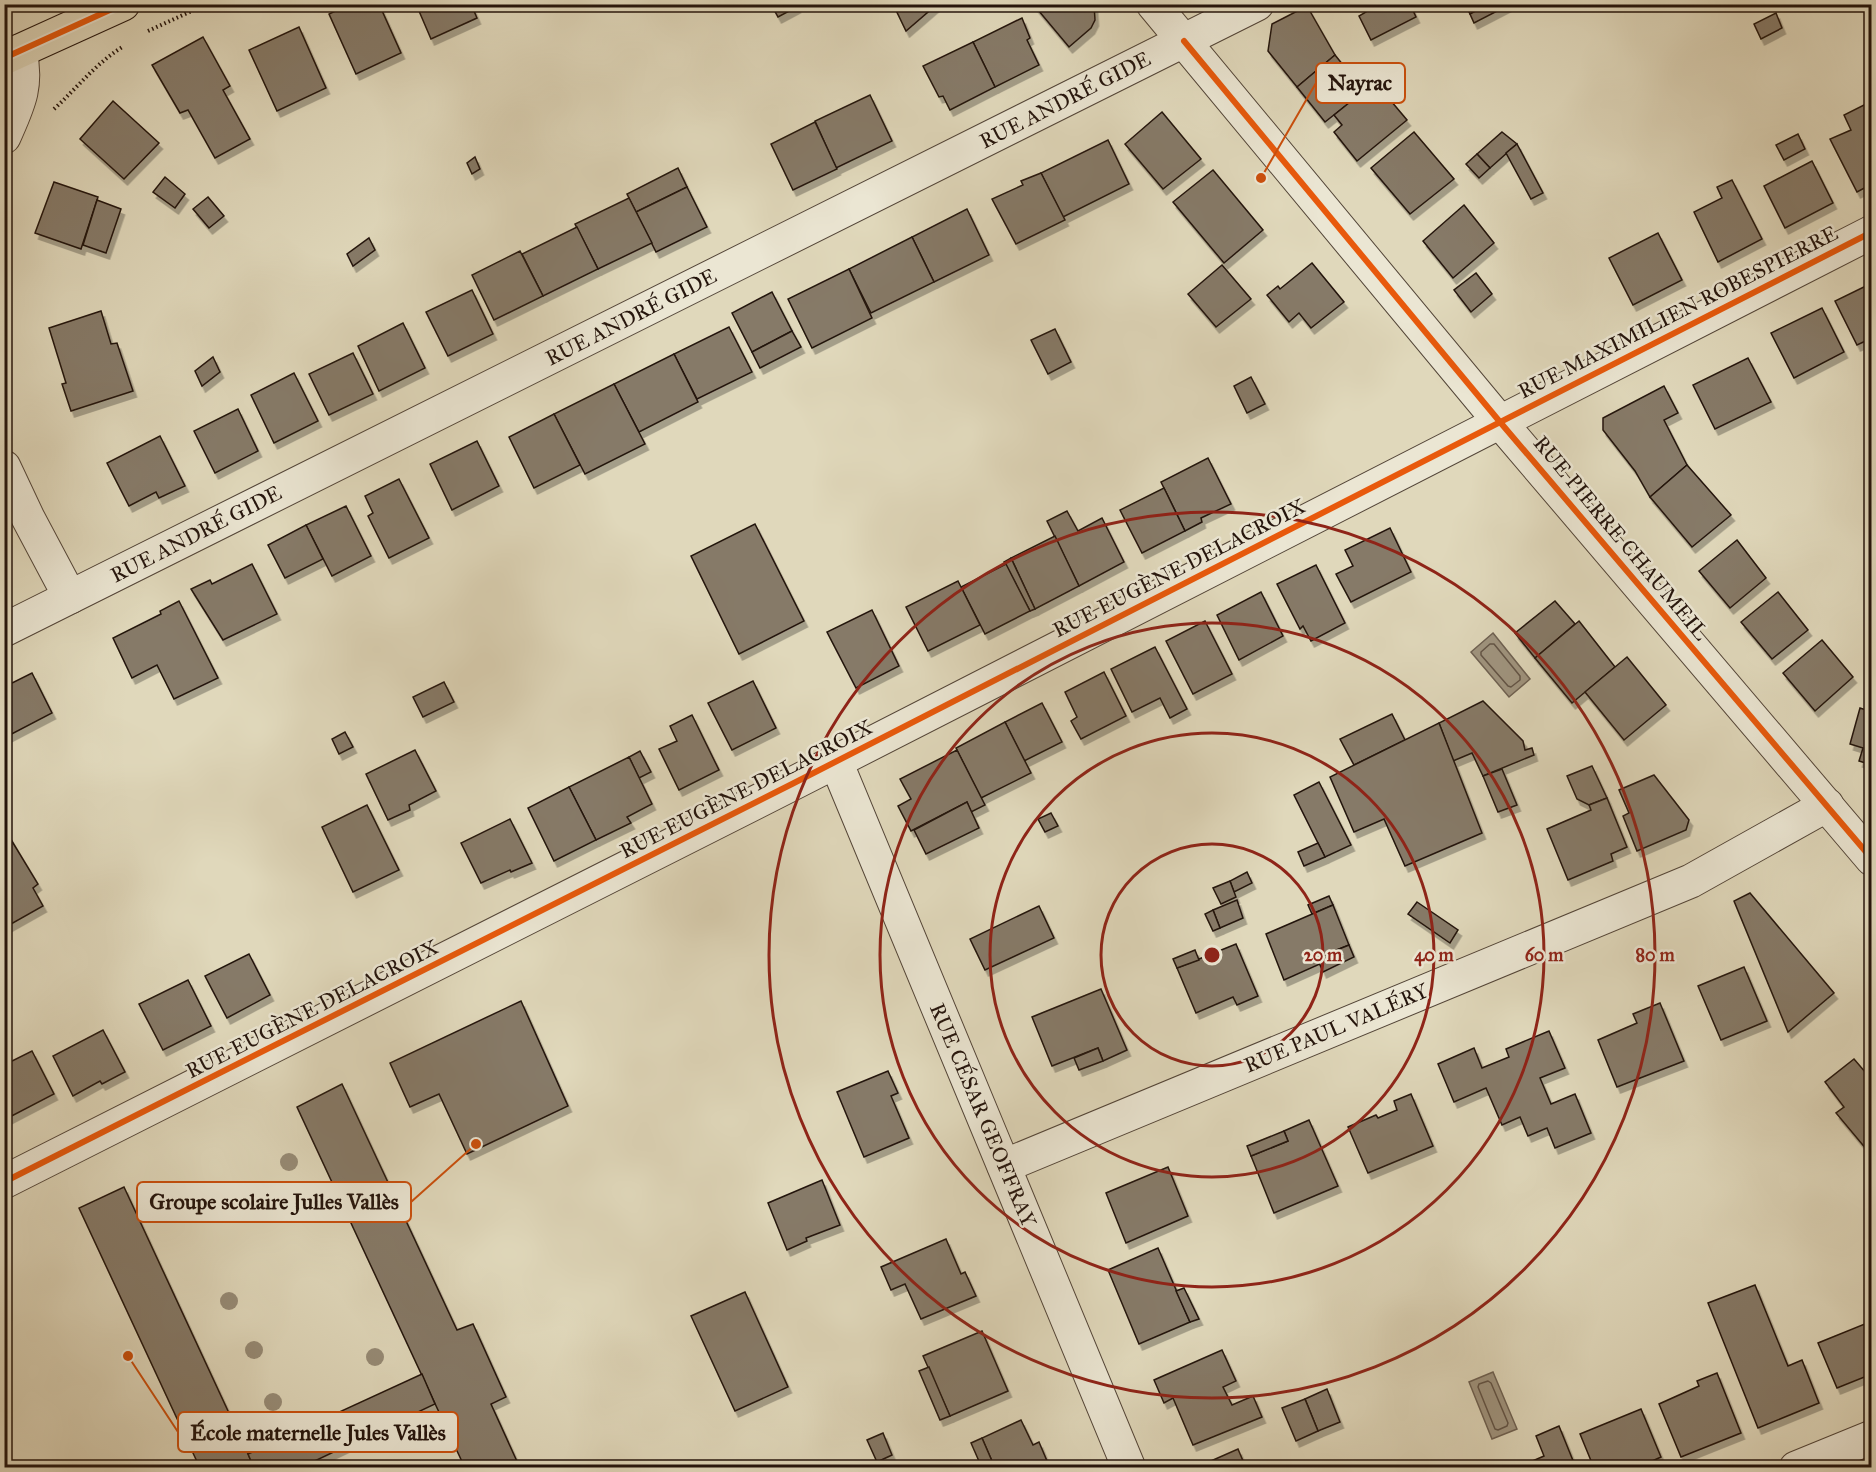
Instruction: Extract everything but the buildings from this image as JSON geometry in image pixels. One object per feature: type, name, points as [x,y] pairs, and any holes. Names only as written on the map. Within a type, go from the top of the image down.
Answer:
[{"type":"main road","points":[[12,54],[123,4]]},
{"type":"street","name":"RUE PIERRE CHAUMEIL","points":[[1153,4],[1500,422],[1872,859]]},
{"type":"street","name":"RUE ANDRÉ GIDE","points":[[4,630],[1257,4]]},
{"type":"street","points":[[9,126],[24,84],[24,71],[12,54]]},
{"type":"street","name":"RUE MAXIMILIEN ROBESPIERRE","points":[[1500,422],[1872,232]]},
{"type":"street","name":"RUE EUGÈNE DELACROIX","points":[[4,1182],[836,762],[1500,422]]},
{"type":"street","points":[[4,467],[70,597]]},
{"type":"street","name":"RUE CÉSAR GEOFFRAY","points":[[836,762],[1129,1467]]},
{"type":"street","points":[[1827,805],[1872,819]]},
{"type":"street","name":"RUE PAUL VALÉRY","points":[[1004,1166],[1691,881],[1827,805]]},
{"type":"street","points":[[1796,1467],[1872,1437]]},
{"type":"path","points":[[141,35],[207,4]]},
{"type":"path","points":[[9,126],[28,111],[46,117],[89,72],[110,54],[125,45]]},
{"type":"water","points":[[1493,633],[1530,679],[1509,697],[1471,652]]},
{"type":"water","points":[[1493,1372],[1517,1429],[1492,1439],[1469,1382]]},
{"type":"cycle path","points":[[4,58],[123,4]]},
{"type":"cycle path","points":[[1184,41],[1500,422],[1872,859]]},
{"type":"cycle path","points":[[4,1182],[792,784],[1872,232]]},
{"type":"place","name":"Nayrac","points":[[1261,178]]},
{"type":"place","name":"Groupe scolaire Julles Vallès","points":[[476,1144]]},
{"type":"place","name":"École maternelle Jules Vallès","points":[[128,1356]]}]
